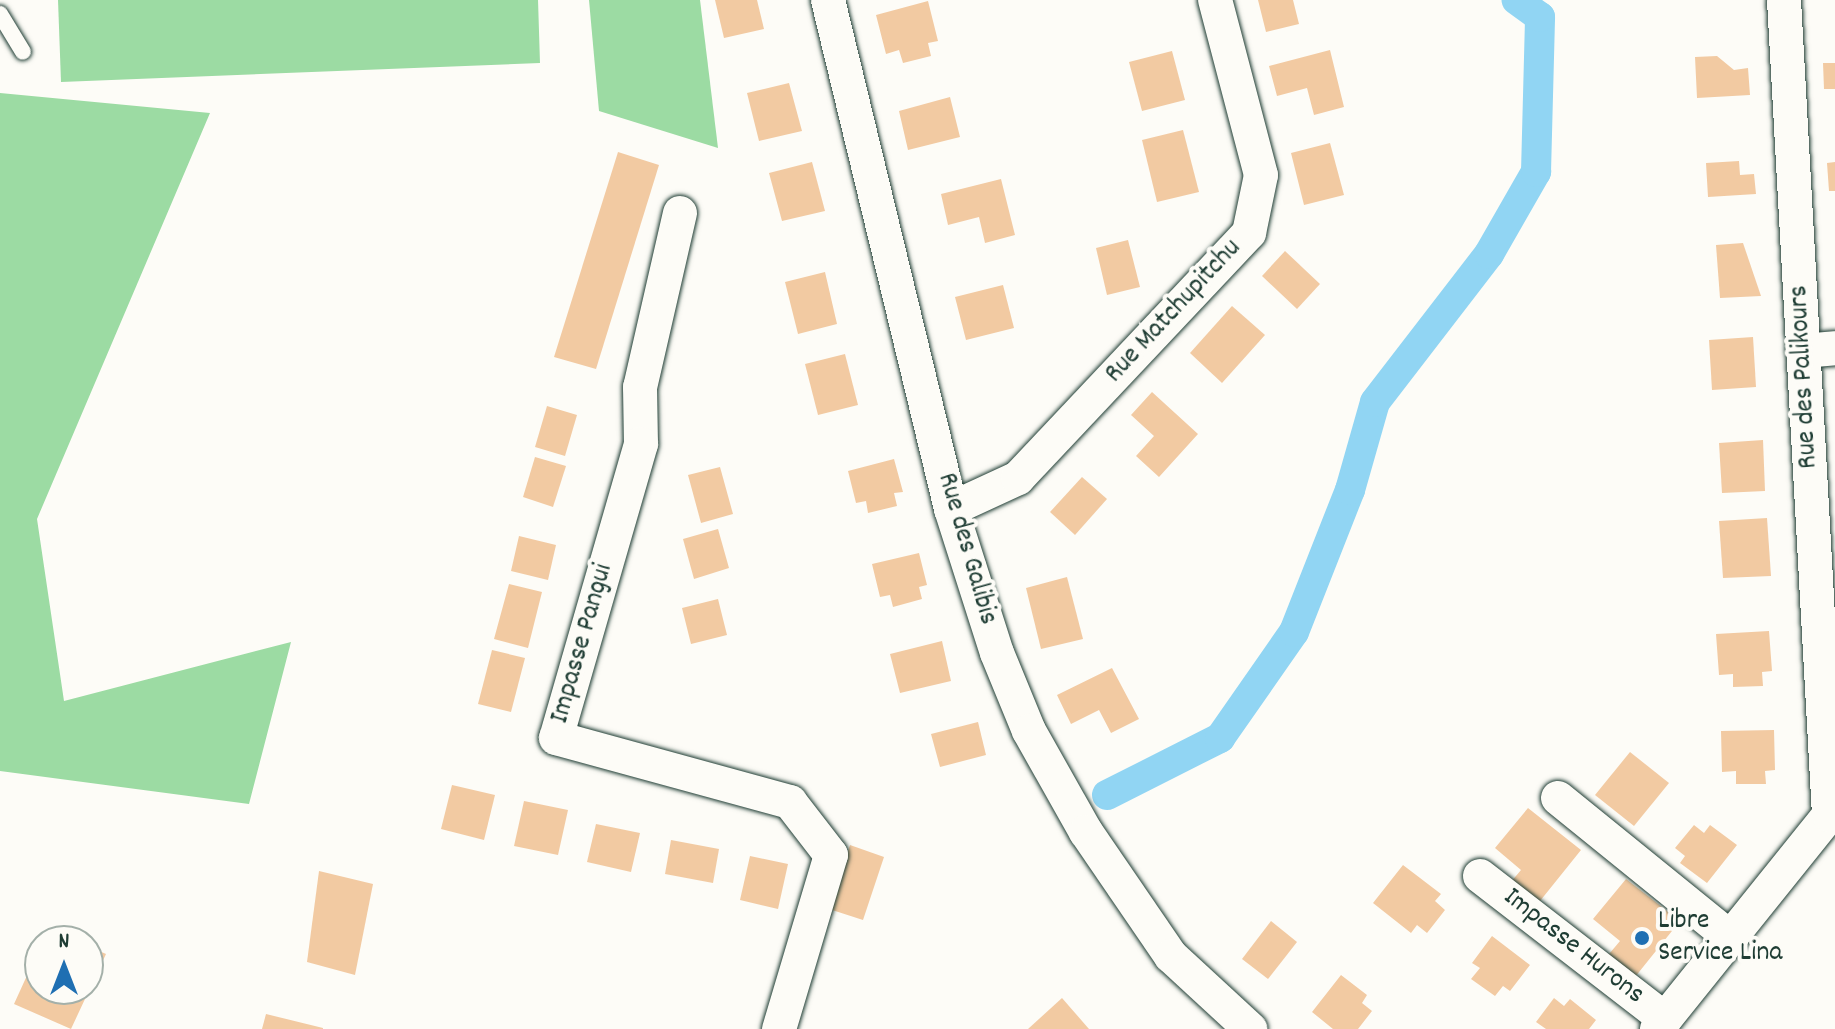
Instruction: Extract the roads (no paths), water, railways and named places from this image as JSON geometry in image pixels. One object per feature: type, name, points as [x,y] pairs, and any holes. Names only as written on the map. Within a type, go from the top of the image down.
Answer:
[{"type":"street","name":"Rue des Galibis","points":[[828,0],[951,509],[1018,705],[1086,832],[1171,956],[1250,1029]]},
{"type":"street","name":"Rue Matchupitchu","points":[[951,509],[1018,478],[1249,233],[1261,175],[1215,0]]},
{"type":"street","name":"Rue des Palikours","points":[[1661,1024],[1832,817],[1819,349],[1784,0]]},
{"type":"street","name":"Impasse Pangui","points":[[680,213],[640,387],[641,444],[556,738],[790,802],[831,855],[779,1029]]},
{"type":"street","points":[[1558,798],[1731,938]]},
{"type":"street","name":"Impasse Hurons","points":[[1480,876],[1661,1024]]},
{"type":"lane","points":[[0,14],[23,52]]},
{"type":"waterway","points":[[1107,795],[1220,738],[1294,632],[1350,490],[1375,402],[1489,254],[1536,172],[1540,17],[1517,0]]},
{"type":"place","name":"Libre Service Lina","points":[[1642,938]]}]
